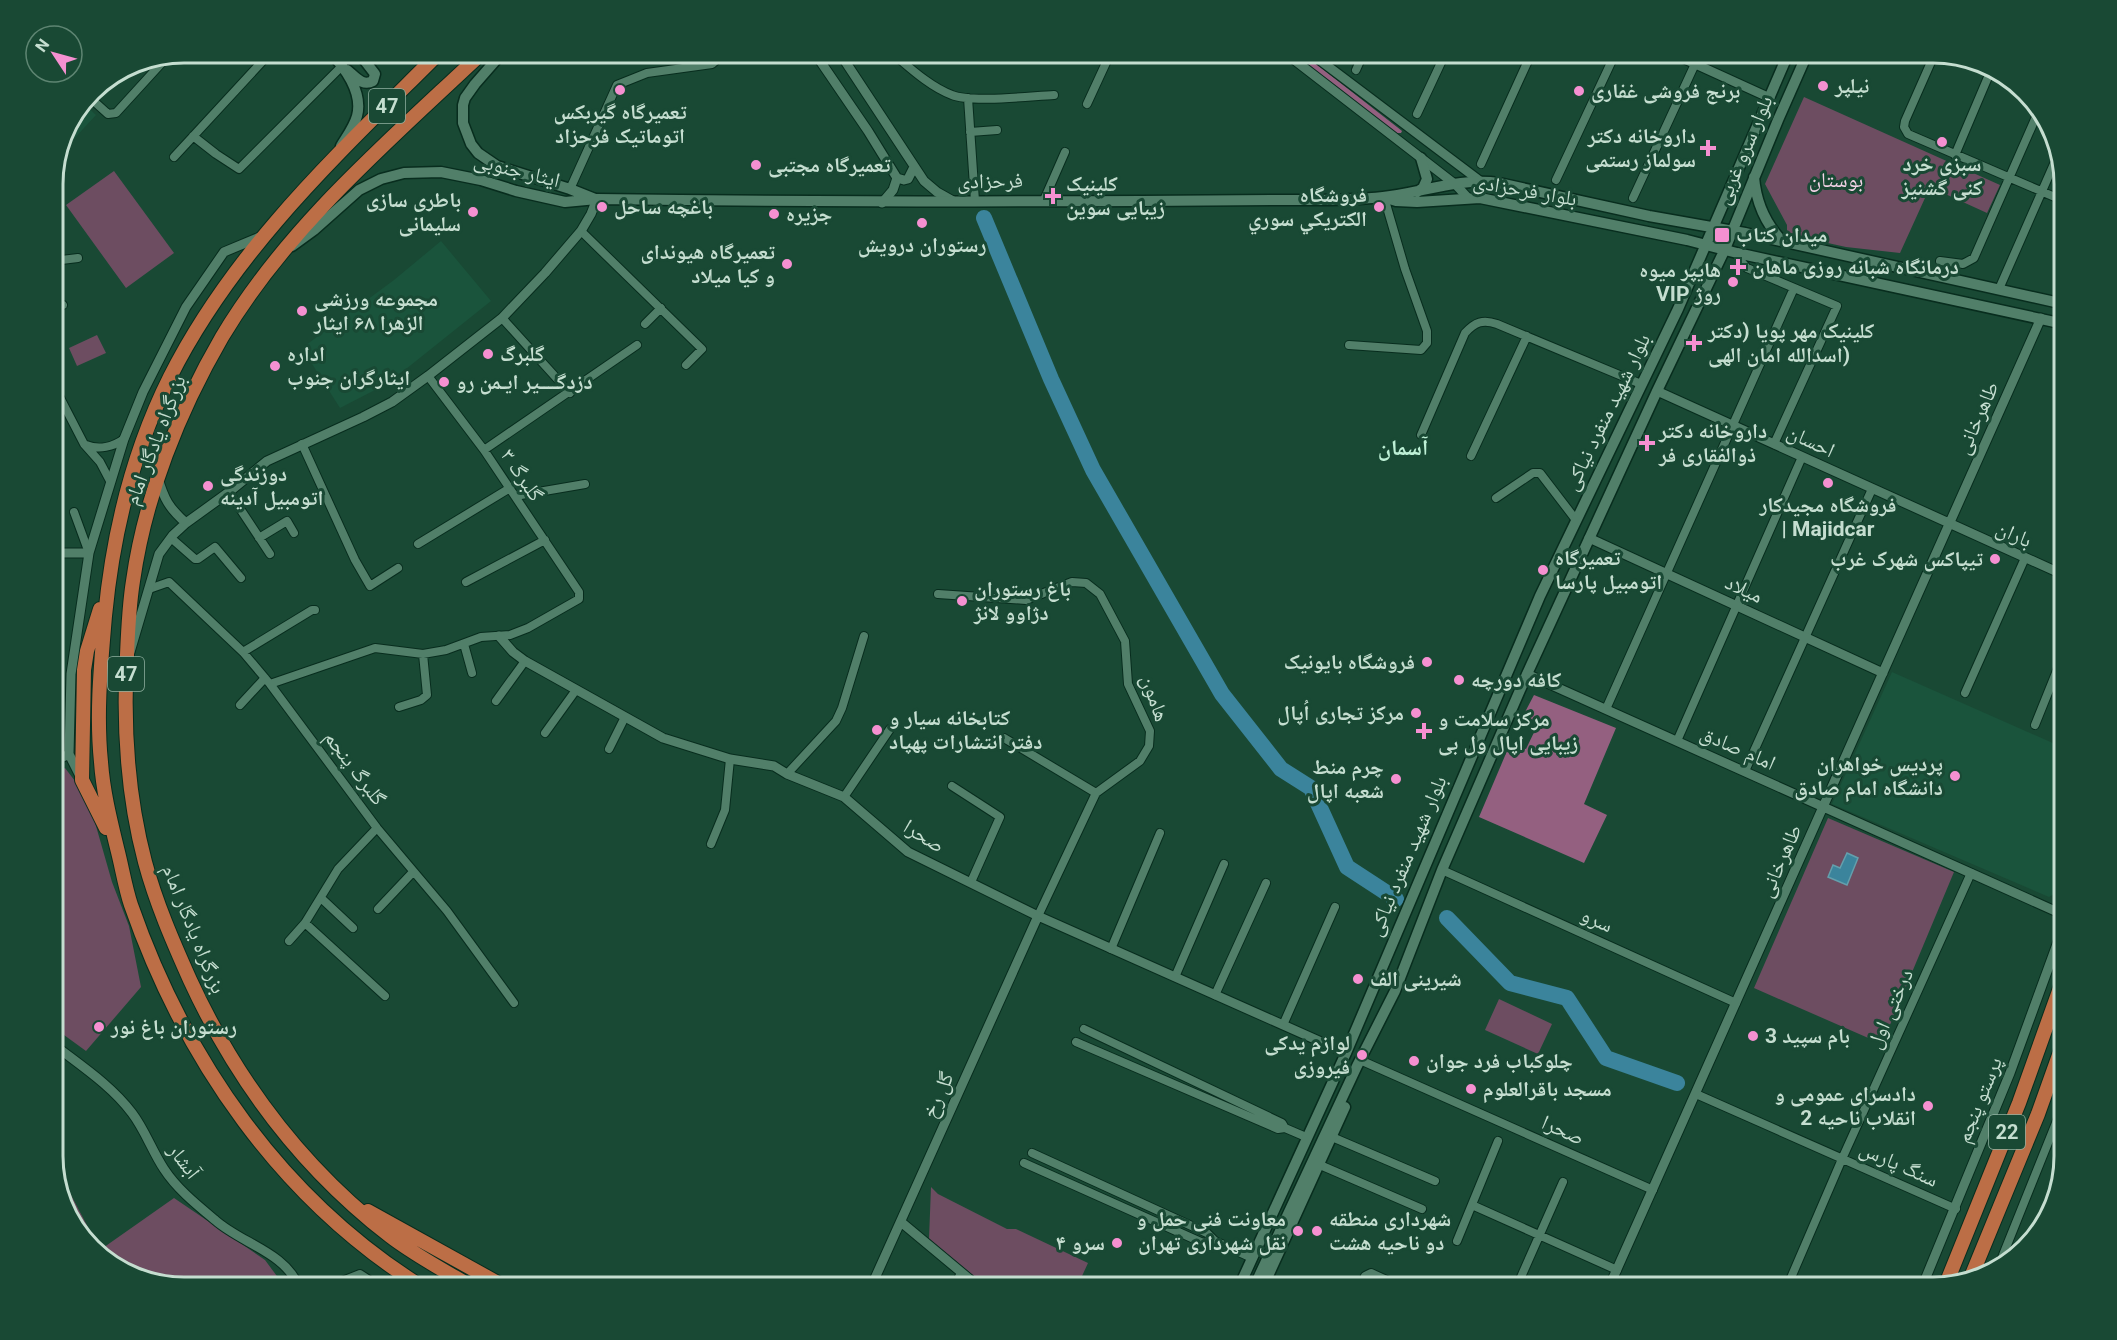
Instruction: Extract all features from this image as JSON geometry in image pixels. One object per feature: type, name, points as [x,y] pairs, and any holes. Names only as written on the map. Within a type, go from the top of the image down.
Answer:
[{"type":"highway","name":"بزرگراه یادگار امام","points":[[407,1277],[370,1252],[326,1214],[266,1151],[229,1103],[206,1066],[160,980],[130,902],[105,800],[99,729],[101,662],[110,563],[127,489],[145,436],[170,379],[212,304],[262,236],[429,63]]},
{"type":"highway","name":"بزرگراه یادگار امام","points":[[456,1277],[398,1242],[348,1200],[280,1128],[250,1090],[202,1006],[173,943],[146,862],[135,817],[125,727],[129,615],[135,566],[158,477],[188,403],[222,337],[280,256],[353,176],[471,63]]},
{"type":"highway","points":[[109,579],[87,651],[84,670],[82,780],[117,848]]},
{"type":"highway","name":"22","points":[[1949,1276],[2019,1103],[2054,1005]]},
{"type":"highway","name":"22","points":[[1974,1270],[2054,1069]]},
{"type":"highway","points":[[348,1200],[488,1277]]},
{"type":"main road","points":[[339,63],[363,83],[368,84],[373,81],[375,74],[368,63]]},
{"type":"main road","name":"ایثار جنوبی","points":[[493,63],[475,84],[463,105],[463,123],[471,144],[478,153],[497,166],[597,199]]},
{"type":"main road","name":"بلوار سرو غربی","points":[[1706,245],[1785,63]]},
{"type":"main road","name":"بلوار سرو غربی","points":[[1725,249],[1803,63]]},
{"type":"main road","points":[[334,159],[352,128],[358,109],[354,90],[342,66]]},
{"type":"main road","points":[[1417,192],[1423,188],[1427,180],[1421,158]]},
{"type":"main road","name":"ایثار جنوبی","points":[[280,256],[314,230],[358,190],[381,179],[404,173],[441,172],[564,202],[597,199]]},
{"type":"main road","points":[[1754,177],[1756,193],[1763,214],[1782,241]]},
{"type":"main road","name":"بلوار فرحزادی","points":[[1384,197],[1480,181],[1550,193],[1649,216],[1732,231]]},
{"type":"main road","name":"بلوار فرحزادی","points":[[1384,197],[1396,201],[1417,202],[1480,198],[1725,249]]},
{"type":"main road","name":"فرحزادی","points":[[597,199],[882,203],[1384,197]]},
{"type":"main road","points":[[1644,232],[1655,228],[1656,223],[1649,216]]},
{"type":"main road","points":[[1732,231],[2054,302]]},
{"type":"main road","name":"بلوار شهید منفرد نیاکی","points":[[1243,1277],[1346,1053],[1540,596],[1678,309],[1706,245]]},
{"type":"main road","points":[[1725,249],[2054,321]]},
{"type":"main road","name":"بلوار شهید منفرد نیاکی","points":[[1259,1277],[1358,1063],[1395,991],[1442,870],[1527,674],[1725,249]]},
{"type":"main road","points":[[1841,274],[1838,264],[1840,259],[1846,255]]},
{"type":"main road","points":[[1540,596],[1541,602],[1548,608],[1560,602]]},
{"type":"main road","points":[[1408,903],[1413,897],[1420,895],[1425,897],[1428,909]]},
{"type":"main road","points":[[1268,1277],[1355,1083],[1358,1063]]},
{"type":"street","points":[[174,157],[261,63]]},
{"type":"street","points":[[570,189],[617,85],[647,73],[713,63]]},
{"type":"street","points":[[822,63],[897,178]]},
{"type":"street","points":[[846,63],[924,182],[955,202]]},
{"type":"street","points":[[905,63],[943,92],[953,96],[968,98],[1054,95]]},
{"type":"street","points":[[1087,104],[1106,63]]},
{"type":"street","points":[[1298,63],[1456,185],[1468,198]]},
{"type":"street","points":[[1323,63],[1480,181]]},
{"type":"street","points":[[1356,70],[1359,63]]},
{"type":"street","points":[[1417,114],[1441,63]]},
{"type":"street","points":[[1481,164],[1527,63]]},
{"type":"street","points":[[1556,180],[1611,63]]},
{"type":"street","points":[[1931,63],[1905,121],[1904,127],[1908,134],[2054,197]]},
{"type":"street","points":[[1633,198],[1695,64],[1770,98]]},
{"type":"street","points":[[95,103],[108,114],[116,113],[159,65]]},
{"type":"street","points":[[193,136],[239,169],[342,66]]},
{"type":"street","points":[[1955,155],[1988,77]]},
{"type":"street","points":[[968,98],[975,201]]},
{"type":"street","points":[[1940,261],[1963,264],[1974,258],[2035,119]]},
{"type":"street","points":[[1401,142],[1410,129]]},
{"type":"street","points":[[970,132],[997,130]]},
{"type":"street","points":[[1044,200],[1065,152]]},
{"type":"street","points":[[897,178],[908,179],[914,167]]},
{"type":"street","points":[[1999,289],[2053,167]]},
{"type":"street","points":[[882,203],[893,190],[897,178]]},
{"type":"street","points":[[1349,345],[1421,350],[1427,343],[1427,331],[1405,269],[1384,197]]},
{"type":"street","points":[[126,664],[159,554],[186,523],[230,492],[267,461],[392,402],[502,318],[545,273],[580,231],[597,199]]},
{"type":"street","points":[[580,231],[702,349],[686,365]]},
{"type":"street","points":[[82,780],[69,754],[71,674],[89,553],[110,481],[143,392],[186,307],[225,252],[262,236]]},
{"type":"street","points":[[1737,253],[1747,268],[1837,306],[1774,444]]},
{"type":"street","points":[[63,260],[78,258]]},
{"type":"street","points":[[1606,709],[1794,288]]},
{"type":"street","points":[[645,324],[661,308]]},
{"type":"street","points":[[502,318],[570,393]]},
{"type":"street","name":"طاهرخانی","points":[[1615,1277],[2041,318]]},
{"type":"street","points":[[1421,435],[1465,333],[1475,323],[1488,321],[1641,384]]},
{"type":"street","points":[[1471,456],[1527,336]]},
{"type":"street","points":[[484,450],[637,345]]},
{"type":"street","name":"گلبرگ ۳","points":[[428,376],[484,450],[579,591],[580,597],[528,628],[510,635],[499,636]]},
{"type":"street","name":"احسان","points":[[1657,391],[1949,525]]},
{"type":"street","points":[[63,403],[84,444],[100,462],[110,481]]},
{"type":"street","points":[[84,444],[92,447],[106,447],[115,446],[124,440]]},
{"type":"street","points":[[302,444],[355,560],[370,585],[398,568]]},
{"type":"street","points":[[1677,741],[1802,457]]},
{"type":"street","points":[[1496,498],[1533,473],[1540,473],[1576,520]]},
{"type":"street","points":[[158,477],[164,499],[173,512],[186,523]]},
{"type":"street","points":[[516,496],[585,484]]},
{"type":"street","points":[[418,544],[510,488]]},
{"type":"street","points":[[1745,771],[1872,489]]},
{"type":"street","points":[[230,492],[270,554]]},
{"type":"street","points":[[74,512],[89,553]]},
{"type":"street","points":[[260,538],[287,521],[294,533]]},
{"type":"street","name":"باران","points":[[1949,525],[2054,571]]},
{"type":"street","points":[[171,538],[195,559],[215,547],[241,578]]},
{"type":"street","name":"میلاد","points":[[1589,538],[1883,673]]},
{"type":"street","points":[[466,582],[545,540]]},
{"type":"street","points":[[63,553],[89,553]]},
{"type":"street","points":[[1965,693],[2025,558]]},
{"type":"street","name":"گلبرگ پنجم","points":[[149,589],[169,582],[243,652],[268,681],[377,828],[447,911],[514,1003]]},
{"type":"street","name":"هامون","points":[[938,594],[1026,600],[1072,582],[1086,583],[1100,594],[1125,641],[1128,684],[1150,731],[1149,746],[1140,761],[1096,794],[1038,916]]},
{"type":"street","points":[[243,652],[315,610]]},
{"type":"street","points":[[240,705],[268,681],[375,648],[423,654],[434,653],[481,637],[499,636]]},
{"type":"street","name":"صحرا","points":[[499,636],[513,652],[525,661],[663,738],[730,759],[774,766],[787,774],[844,797],[908,852],[1038,916],[1346,1053]]},
{"type":"street","points":[[787,774],[836,721],[864,636]]},
{"type":"street","points":[[464,644],[472,673]]},
{"type":"street","points":[[399,707],[421,700],[427,695],[423,654]]},
{"type":"street","points":[[496,701],[525,661]]},
{"type":"street","name":"امام صادق","points":[[1527,674],[2054,910]]},
{"type":"street","points":[[2035,725],[2054,678]]},
{"type":"street","points":[[545,733],[576,690]]},
{"type":"street","points":[[609,749],[625,717]]},
{"type":"street","points":[[844,797],[890,729]]},
{"type":"street","points":[[1004,738],[1096,794]]},
{"type":"street","points":[[63,757],[69,754]]},
{"type":"street","points":[[711,844],[725,810],[730,759]]},
{"type":"street","points":[[952,786],[1000,817],[971,882]]},
{"type":"street","points":[[289,941],[305,923],[338,869],[377,828]]},
{"type":"street","points":[[1111,949],[1160,832]]},
{"type":"street","points":[[1175,977],[1224,864]]},
{"type":"street","name":"سرو","points":[[1442,870],[1736,1003]]},
{"type":"street","points":[[378,909],[413,872]]},
{"type":"street","name":"درختی اول","points":[[1842,1159],[1971,873]]},
{"type":"street","points":[[1215,994],[1266,883]]},
{"type":"street","points":[[321,898],[353,928]]},
{"type":"street","points":[[1282,1025],[1335,907]]},
{"type":"street","name":"گل رخ","points":[[876,1277],[1038,916]]},
{"type":"street","points":[[305,923],[385,996]]},
{"type":"street","name":"پرستو پنجم","points":[[1926,1277],[2010,1073],[2054,952]]},
{"type":"street","points":[[1084,1029],[1282,1123],[1285,1128]]},
{"type":"street","points":[[1076,1042],[1278,1129],[1285,1128],[1306,1137]]},
{"type":"street","name":"آبشار","points":[[63,1052],[109,1088],[132,1113],[164,1170],[189,1197],[223,1227],[277,1259],[294,1277]]},
{"type":"street","name":"صحرا","points":[[1358,1063],[1653,1190]]},
{"type":"street","name":"سنگ پارس","points":[[1696,1094],[1956,1209]]},
{"type":"street","points":[[2003,1254],[2054,1130]]},
{"type":"street","points":[[1332,1137],[1435,1181]]},
{"type":"street","points":[[1457,1241],[1498,1142]]},
{"type":"street","points":[[1032,1153],[1206,1233],[1215,1241],[1252,1258]]},
{"type":"street","points":[[1791,1277],[1842,1159]]},
{"type":"street","points":[[1024,1163],[1203,1243],[1215,1241]]},
{"type":"street","points":[[1320,1165],[1422,1209]]},
{"type":"street","points":[[1521,1277],[1563,1182]]},
{"type":"street","points":[[1472,1205],[1617,1270]]},
{"type":"street","points":[[901,1222],[966,1277]]},
{"type":"street","points":[[959,1277],[961,1273]]},
{"type":"street","points":[[1365,1277],[1371,1273],[1380,1277]]},
{"type":"shaded area","points":[[1305,63],[1315,63],[1402,131],[1396,133]]},
{"type":"shaded area","points":[[89,109],[96,115],[71,142],[83,117]]},
{"type":"shaded area","points":[[441,241],[491,301],[406,369],[373,391],[340,408],[302,348],[394,280]]},
{"type":"shaded area","name":"پردیس خواهران دانشگاه امام صادق","points":[[1892,672],[2054,744],[2054,894],[2049,897],[1832,804]]},
{"type":"shaded area","points":[[1534,695],[1616,728],[1584,804],[1607,815],[1584,863],[1479,817],[1510,744],[1526,749],[1539,722],[1523,716]]},
{"type":"green space","name":"بوستان","points":[[1804,97],[2000,185],[1987,213],[1930,187],[1900,253],[1846,247],[1787,234],[1787,225],[1765,184]]},
{"type":"green space","points":[[114,171],[174,253],[126,288],[66,205]]},
{"type":"green space","points":[[97,335],[106,353],[77,366],[69,348]]},
{"type":"green space","points":[[65,768],[85,794],[94,819],[112,882],[129,926],[141,987],[86,1051],[63,1034],[63,769]]},
{"type":"green space","points":[[1828,818],[1954,872],[1882,1044],[1754,988]]},
{"type":"green space","points":[[1499,999],[1552,1024],[1538,1054],[1485,1030]]},
{"type":"green space","points":[[931,1187],[938,1194],[1007,1229],[1016,1229],[1088,1263],[1082,1277],[975,1277],[929,1239]]},
{"type":"green space","points":[[67,1188],[92,1235],[79,1216]]},
{"type":"green space","points":[[174,1198],[265,1260],[278,1277],[169,1276],[145,1271],[117,1257],[104,1247]]},
{"type":"water","points":[[1847,853],[1858,858],[1847,885],[1828,877],[1833,865],[1840,868]]},
{"type":"waterway","points":[[984,218],[1051,379],[1093,470],[1222,694],[1281,769],[1311,788],[1347,867],[1396,899]]},
{"type":"waterway","points":[[1447,918],[1510,983],[1567,998],[1606,1058],[1677,1083]]},
{"type":"place","name":"نیلپر","points":[[1823,86]]},
{"type":"place","name":"تعمیرگاه گیربکس اتوماتیک فرحزاد","points":[[620,90]]},
{"type":"place","name":"برنج فروشی غفاری","points":[[1579,91]]},
{"type":"place","name":"سبزی خرد کنی گشنیز","points":[[1942,142]]},
{"type":"place","name":"داروخانه دکتر سولماز رستمی","points":[[1708,148]]},
{"type":"place","name":"تعمیرگاه مجتبی","points":[[756,165]]},
{"type":"place","name":"کلینیک زیبایی سوین","points":[[1053,196]]},
{"type":"place","name":"باغچه ساحل","points":[[602,207]]},
{"type":"place","name":"فروشگاه الكتريكي سوري","points":[[1379,207]]},
{"type":"place","name":"باطری سازی سلیمانی","points":[[473,212]]},
{"type":"place","name":"جزیره","points":[[774,214]]},
{"type":"place","name":"رستوران درویش","points":[[922,223]]},
{"type":"place","name":"میدان کتاب","points":[[1722,235]]},
{"type":"place","name":"تعمیرگاه هیوندای و کیا میلاد","points":[[787,264]]},
{"type":"place","name":"درمانگاه شبانه روزی ماهان","points":[[1738,267]]},
{"type":"place","name":"هایپر میوه VIP روژ","points":[[1733,282]]},
{"type":"place","name":"مجموعه ورزشی الزهرا ۶۸ ایثار","points":[[302,311]]},
{"type":"place","name":"کلینیک مهر پویا (دکتر اسدالله امان الهی)","points":[[1694,343]]},
{"type":"place","name":"گلبرگ","points":[[488,354]]},
{"type":"place","name":"اداره ایثارگران جنوب","points":[[275,366]]},
{"type":"place","name":"دزدگــــیر ایـمن رو","points":[[444,382]]},
{"type":"place","name":"داروخانه دکتر ذوالفقاری فر","points":[[1647,443]]},
{"type":"place","name":"فروشگاه مجیدکار | Majidcar","points":[[1828,483]]},
{"type":"place","name":"دوزندگی اتومبیل آدینه","points":[[208,486]]},
{"type":"place","name":"تیپاکس شهرک غرب","points":[[1995,559]]},
{"type":"place","name":"تعمیرگاه اتومبیل پارسا","points":[[1543,570]]},
{"type":"place","name":"باغ رستوران دژاوو لانژ","points":[[962,601]]},
{"type":"place","name":"فروشگاه بایونیک","points":[[1427,662]]},
{"type":"place","name":"کافه دورچه","points":[[1459,680]]},
{"type":"place","name":"مرکز تجاری اُپال","points":[[1416,713]]},
{"type":"place","name":"کتابخانه سیار و دفتر انتشارات پهپاد","points":[[877,730]]},
{"type":"place","name":"مرکز سلامت و زیبایی اپال ول بی","points":[[1424,731]]},
{"type":"place","name":"پردیس خواهران دانشگاه امام صادق","points":[[1955,776]]},
{"type":"place","name":"چرم منط شعبه اپال","points":[[1396,779]]},
{"type":"place","name":"شیرینی الف","points":[[1358,979]]},
{"type":"place","name":"رستوران باغ نور","points":[[99,1027]]},
{"type":"place","name":"بام سپید 3","points":[[1753,1036]]},
{"type":"place","name":"لوازم یدکى فیروزى","points":[[1362,1055]]},
{"type":"place","name":"چلوکباب فرد جوان","points":[[1414,1061]]},
{"type":"place","name":"مسجد باقرالعلوم","points":[[1471,1089]]},
{"type":"place","name":"دادسرای عمومی و انقلاب ناحیه 2","points":[[1928,1106]]},
{"type":"place","name":"معاونت فنی حمل و نقل شهرداری تهران","points":[[1298,1231]]},
{"type":"place","name":"شهرداری منطقه دو ناحیه هشت","points":[[1317,1231]]},
{"type":"place","name":"سرو ۴","points":[[1117,1243]]},
{"type":"district","name":"آسمان","points":[[1403,447]]}]
